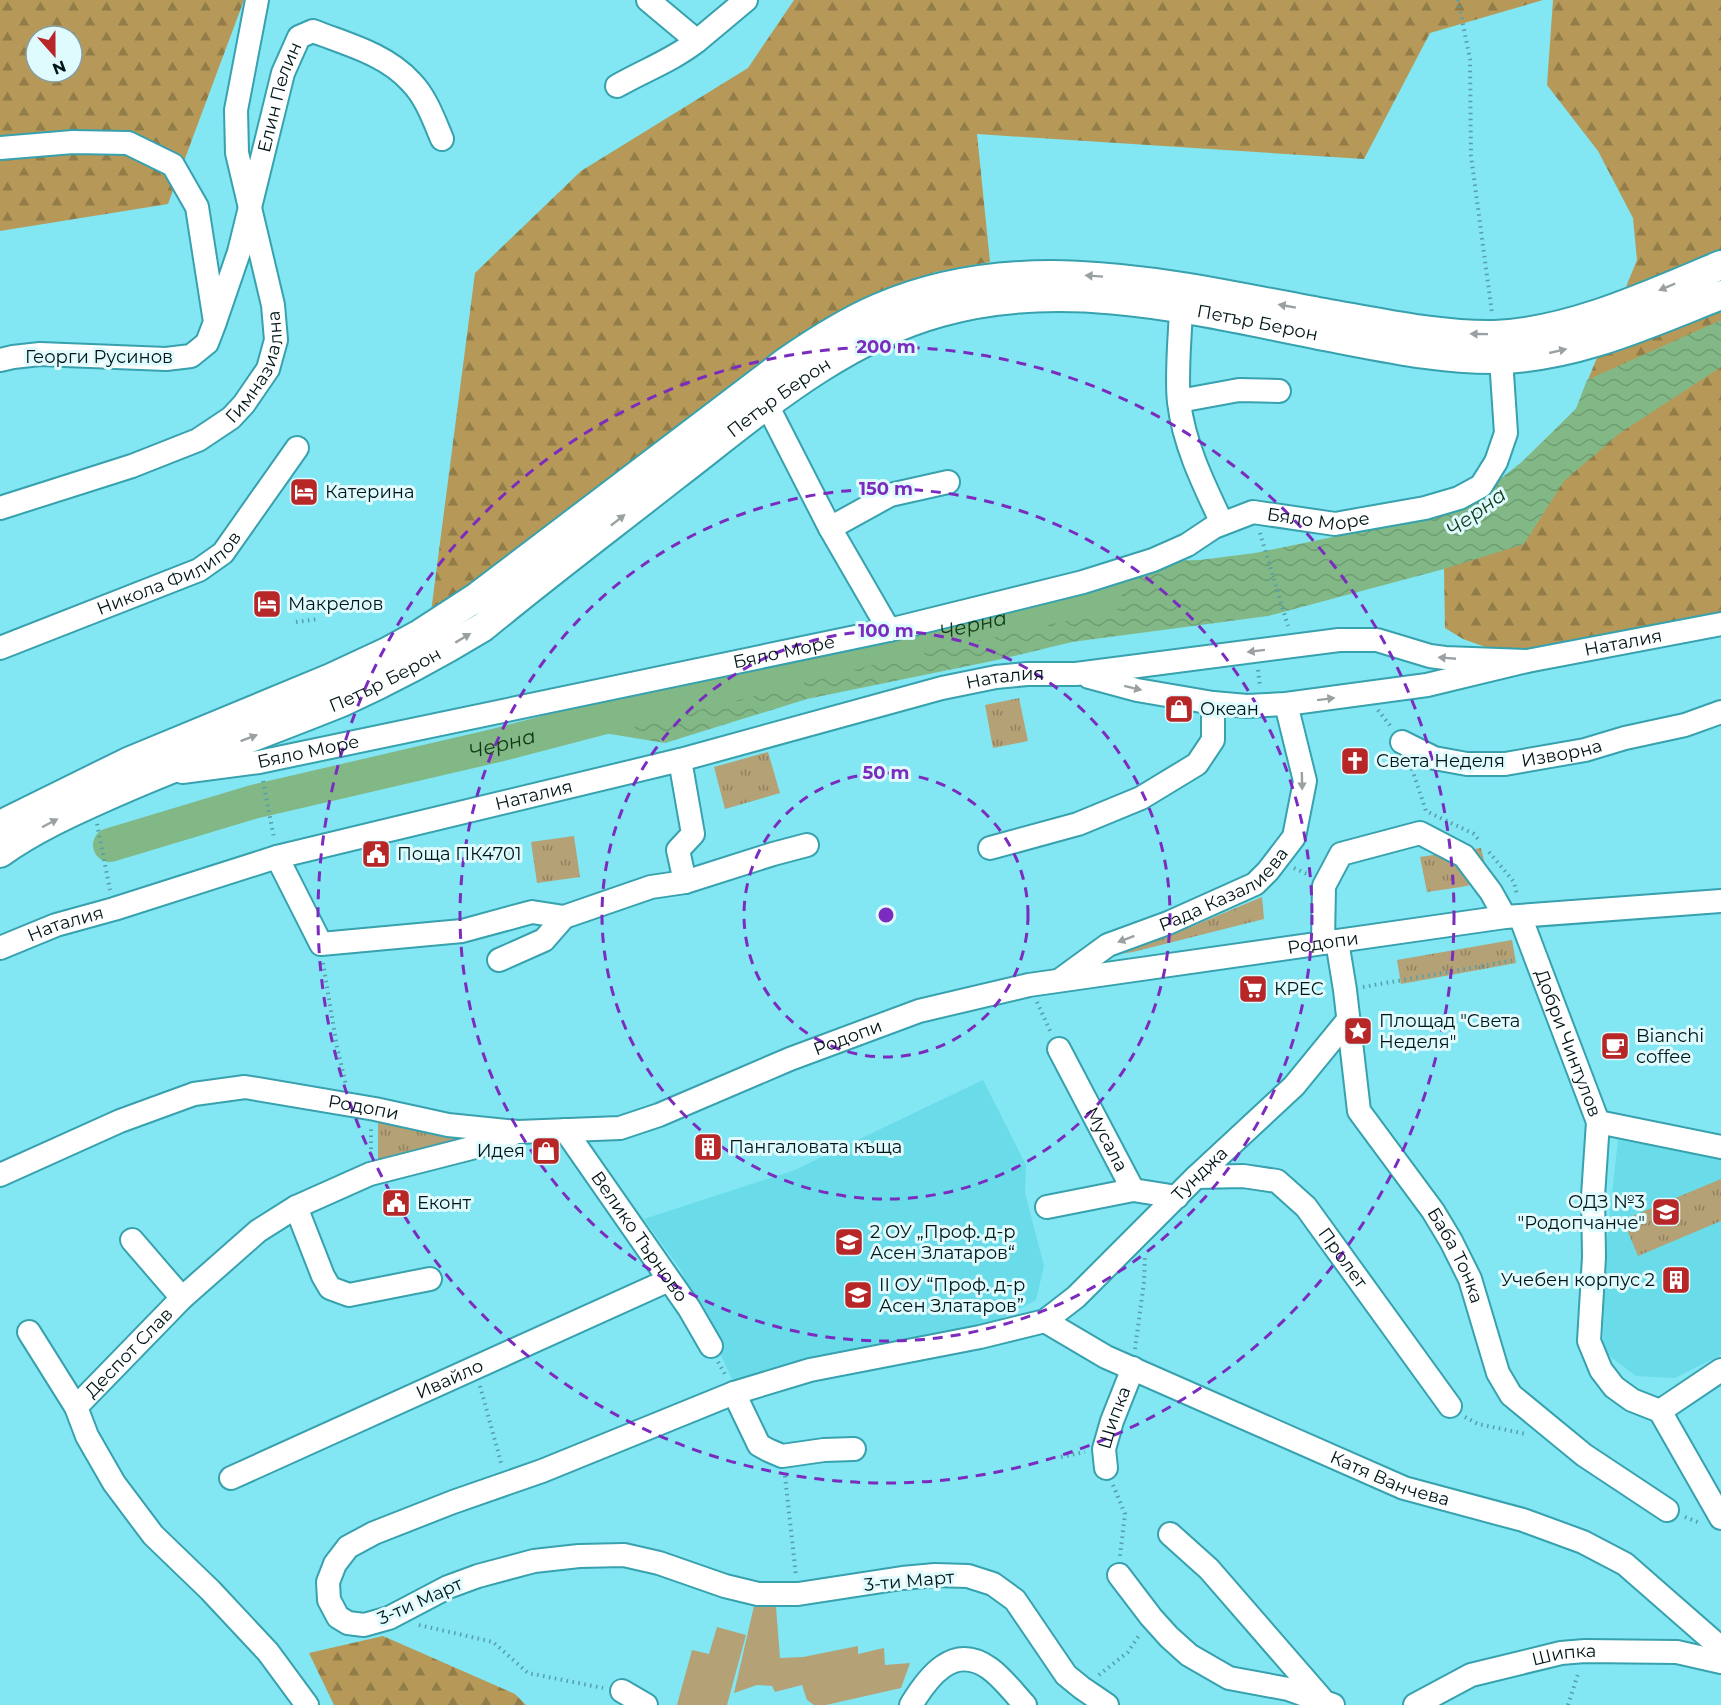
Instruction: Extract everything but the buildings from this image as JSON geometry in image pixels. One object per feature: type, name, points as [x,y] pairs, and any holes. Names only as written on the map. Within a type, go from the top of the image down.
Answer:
[{"type":"main road","name":"Петър Берон","points":[[0,825],[128,762],[336,690],[416,665],[483,627],[767,405],[856,346],[914,320],[999,300],[1093,298],[1181,309],[1425,356],[1498,347],[1550,326],[1614,309],[1721,265]]},
{"type":"main road","name":"Петър Берон","points":[[0,853],[16,841],[93,802],[336,690],[387,652],[452,614],[756,383],[811,345],[878,308],[925,292],[946,286],[1008,276],[1041,274],[1101,276],[1410,328],[1464,334],[1533,357],[1601,340],[1721,295]]},
{"type":"street","name":"Гимназиална","points":[[0,508],[132,466],[198,440],[231,418],[244,404],[268,369],[276,340],[273,305],[237,153],[236,110],[257,0]]},
{"type":"street","points":[[648,0],[697,41]]},
{"type":"street","points":[[617,86],[645,69],[682,53],[746,0]]},
{"type":"street","name":"Елин Пелин","points":[[250,204],[283,73],[299,37],[313,31],[385,59],[412,82],[429,110],[442,139]]},
{"type":"street","points":[[0,147],[73,142],[128,143],[173,165],[197,207],[215,322]]},
{"type":"street","name":"Георги Русинов","points":[[0,360],[40,354],[166,359],[191,356],[207,343],[239,252],[250,204]]},
{"type":"street","points":[[1181,309],[1179,401],[1199,476],[1222,523]]},
{"type":"street","name":"Бяло Море","points":[[151,776],[259,762],[889,630],[1083,582],[1153,560],[1187,545],[1222,523],[1253,512],[1335,524],[1425,508],[1459,498],[1481,486],[1496,462],[1506,433],[1498,347]]},
{"type":"street","points":[[1179,401],[1239,390],[1279,391]]},
{"type":"street","points":[[767,405],[830,528],[889,630]]},
{"type":"street","name":"Никола Филипов","points":[[0,648],[199,570],[223,553],[297,448]]},
{"type":"street","points":[[830,528],[891,495],[948,482]]},
{"type":"street","name":"Наталия","points":[[1076,674],[1137,690],[1214,703],[1247,706],[1286,704],[1447,681],[1527,661],[1721,624]]},
{"type":"street","name":"Наталия","points":[[0,948],[56,925],[278,857],[680,760],[942,688],[996,677],[1076,674],[1360,639],[1391,643],[1430,656],[1445,658],[1527,661]]},
{"type":"street","points":[[990,848],[1078,824],[1141,798],[1197,764],[1213,740],[1214,703]]},
{"type":"street","name":"Рада Казалиева","points":[[1058,982],[1108,945],[1168,923],[1255,884],[1268,872],[1294,837],[1305,781],[1286,704]]},
{"type":"street","name":"Изворна","points":[[1402,742],[1434,758],[1467,764],[1505,764],[1585,750],[1625,738],[1685,725],[1721,712]]},
{"type":"street","points":[[680,760],[693,834],[678,850],[684,882]]},
{"type":"street","name":"Добри Чинтулов","points":[[1330,942],[1324,885],[1341,854],[1420,833],[1464,856],[1512,917],[1534,957],[1598,1122],[1593,1196],[1594,1257],[1589,1341],[1602,1370],[1614,1387],[1632,1400],[1660,1411]]},
{"type":"street","points":[[278,857],[321,944],[462,931],[532,912],[564,917],[651,887],[684,882],[807,845]]},
{"type":"street","name":"Родопи","points":[[0,1175],[120,1121],[194,1094],[245,1087],[375,1109],[448,1125],[518,1132],[620,1128],[658,1115],[790,1059],[919,1011],[1029,985],[1512,917],[1721,901]]},
{"type":"street","points":[[499,960],[544,940],[564,917]]},
{"type":"street","name":"Баба Тонка","points":[[1330,942],[1345,990],[1359,1111],[1433,1211],[1451,1241],[1470,1279],[1498,1373],[1511,1395],[1584,1455],[1667,1510]]},
{"type":"street","name":"Тунджа","points":[[1045,1321],[1076,1297],[1196,1177],[1294,1086],[1348,1020]]},
{"type":"street","name":"Мусала","points":[[1059,1049],[1133,1190],[1177,1197]]},
{"type":"street","points":[[1598,1122],[1721,1147]]},
{"type":"street","name":"Велико Търново","points":[[565,1130],[689,1308],[711,1346]]},
{"type":"street","name":"Деспот Слав","points":[[307,1705],[268,1652],[210,1590],[153,1535],[114,1483],[87,1436],[76,1407],[182,1298],[258,1231],[296,1206],[370,1174],[491,1143],[518,1132]]},
{"type":"street","name":"Пролет","points":[[1196,1177],[1243,1176],[1277,1181],[1306,1208],[1450,1406]]},
{"type":"street","points":[[1047,1207],[1133,1190]]},
{"type":"street","points":[[296,1206],[323,1276],[330,1288],[350,1295],[430,1279]]},
{"type":"street","points":[[132,1240],[182,1298]]},
{"type":"street","name":"Ивайло","points":[[231,1478],[669,1280]]},
{"type":"street","name":"Катя Ванчева","points":[[1045,1321],[1106,1357],[1404,1488],[1523,1520],[1583,1542],[1624,1564],[1721,1648]]},
{"type":"street","name":"3-ти Март","points":[[1045,1321],[980,1337],[810,1370],[734,1393],[507,1484],[383,1529],[348,1547],[335,1564],[328,1582],[329,1600],[338,1617],[348,1623],[364,1625],[389,1618],[448,1587],[478,1576],[534,1561],[579,1556],[624,1555],[659,1563],[725,1586],[758,1594],[798,1594],[913,1577],[968,1576],[993,1584],[1015,1600],[1066,1675],[1107,1705]]},
{"type":"street","points":[[29,1332],[76,1407]]},
{"type":"street","name":"Шипка","points":[[1106,1468],[1104,1449],[1112,1421],[1133,1368]]},
{"type":"street","points":[[1715,1522],[1660,1411],[1721,1370]]},
{"type":"street","points":[[734,1393],[759,1445],[782,1456],[824,1450],[854,1449]]},
{"type":"street","points":[[1170,1534],[1209,1569],[1296,1671],[1328,1703]]},
{"type":"street","points":[[1119,1575],[1150,1617],[1189,1654],[1229,1678],[1288,1689],[1328,1703]]},
{"type":"street","name":"Шипка","points":[[1416,1705],[1471,1675],[1561,1653],[1585,1650],[1677,1652],[1721,1662]]},
{"type":"street","points":[[911,1705],[926,1681],[945,1664],[970,1659],[989,1668],[1025,1705]]},
{"type":"street","points":[[622,1691],[646,1705]]},
{"type":"path","points":[[1458,0],[1470,59],[1471,156],[1498,347]]},
{"type":"path","points":[[1258,528],[1292,637]]},
{"type":"path","points":[[296,622],[318,619]]},
{"type":"path","points":[[1366,694],[1402,742],[1426,811],[1474,834],[1481,842]]},
{"type":"path","points":[[263,781],[270,818]]},
{"type":"path","points":[[93,802],[114,909]]},
{"type":"path","points":[[1487,850],[1514,882]]},
{"type":"path","points":[[321,944],[337,1047],[350,1105]]},
{"type":"path","points":[[1345,990],[1534,957]]},
{"type":"path","points":[[1029,985],[1059,1049]]},
{"type":"path","points":[[370,1174],[371,1119],[375,1109]]},
{"type":"path","points":[[1133,1368],[1144,1282]]},
{"type":"path","points":[[711,1346],[734,1393]]},
{"type":"path","points":[[475,1368],[507,1484]]},
{"type":"path","points":[[1450,1406],[1462,1416],[1478,1424],[1531,1435]]},
{"type":"path","points":[[782,1456],[798,1594]]},
{"type":"path","points":[[1106,1468],[1125,1514],[1119,1575]]},
{"type":"path","points":[[1667,1510],[1715,1522]]},
{"type":"path","points":[[1082,1688],[1128,1652],[1150,1617]]},
{"type":"path","points":[[389,1618],[493,1642],[528,1673],[622,1691]]},
{"type":"path","points":[[1568,1705],[1585,1650]]},
{"type":"shaded area","name":"2 ОУ „Проф. д-р Асен Златаров“","points":[[983,1080],[1026,1165],[1025,1193],[1044,1266],[1036,1300],[991,1324],[736,1387],[680,1269],[644,1219],[795,1170]]},
{"type":"shaded area","name":"ОДЗ №3 \"Родопчанче\"","points":[[1618,1140],[1721,1157],[1721,1355],[1675,1378],[1636,1376],[1603,1351],[1604,1267]]},
{"type":"green space","points":[[0,0],[244,0],[168,204],[0,231]]},
{"type":"green space","points":[[794,0],[1543,0],[1430,33],[1364,159],[977,134],[990,262],[935,272],[890,289],[811,335],[431,612],[475,273],[581,171],[748,68]]},
{"type":"green space","points":[[1553,0],[1721,0],[1721,615],[1555,649],[1491,649],[1463,639],[1445,628],[1444,569],[1523,461],[1576,409],[1637,260],[1633,218],[1598,151],[1547,85]]},
{"type":"green space","points":[[1019,698],[1028,741],[993,748],[985,705]]},
{"type":"green space","points":[[768,752],[780,793],[725,809],[714,767]]},
{"type":"green space","points":[[574,836],[580,877],[537,883],[531,842]]},
{"type":"green space","points":[[1481,848],[1489,881],[1427,892],[1420,857]]},
{"type":"green space","points":[[1262,897],[1264,919],[1133,952],[1106,956],[1171,935]]},
{"type":"green space","points":[[1512,940],[1516,963],[1401,984],[1397,960]]},
{"type":"green space","points":[[378,1121],[469,1137],[378,1166]]},
{"type":"green space","points":[[1721,1179],[1721,1221],[1638,1256],[1623,1220]]},
{"type":"green space","points":[[757,1593],[776,1607],[780,1658],[803,1657],[858,1646],[858,1654],[884,1648],[885,1665],[910,1663],[901,1688],[826,1705],[814,1705],[807,1700],[802,1685],[775,1692],[772,1686],[757,1685],[734,1693]]},
{"type":"green space","points":[[717,1627],[746,1635],[727,1705],[677,1705],[692,1650],[709,1654]]},
{"type":"green space","points":[[383,1636],[515,1694],[526,1705],[334,1705],[309,1653]]},
{"type":"water","points":[[1721,320],[1721,367],[1620,433],[1564,481],[1524,544],[1444,569],[1268,616],[1072,642],[1002,659],[807,699],[665,743],[604,733],[693,699],[1036,624],[1074,592],[1156,561],[1200,560],[1255,553],[1410,521],[1473,500],[1523,461],[1576,409],[1587,380]]},
{"type":"waterway","name":"Черна","points":[[110,845],[253,802],[498,745],[870,648],[1086,599],[1105,598]]},
{"type":"place","name":"Катерина","points":[[304,492]]},
{"type":"place","name":"Макрелов","points":[[267,604]]},
{"type":"place","name":"Океан","points":[[1179,709]]},
{"type":"place","name":"Света Неделя","points":[[1355,761]]},
{"type":"place","name":"Поща ПК4701","points":[[376,854]]},
{"type":"place","name":"КРЕС","points":[[1253,989]]},
{"type":"place","name":"Площад \"Света Неделя\"","points":[[1358,1031]]},
{"type":"place","name":"Bianchi coffee","points":[[1615,1046]]},
{"type":"place","name":"Пангаловата къща","points":[[708,1147]]},
{"type":"place","name":"Идея","points":[[546,1151]]},
{"type":"place","name":"Еконт","points":[[396,1203]]},
{"type":"place","name":"ОДЗ №3 \"Родопчанче\"","points":[[1666,1212]]},
{"type":"place","name":"2 ОУ „Проф. д-р Асен Златаров“","points":[[849,1242]]},
{"type":"place","name":"Учебен корпус 2","points":[[1676,1280]]},
{"type":"place","name":"II ОУ “Проф. д-р Асен Златаров”","points":[[858,1295]]}]
